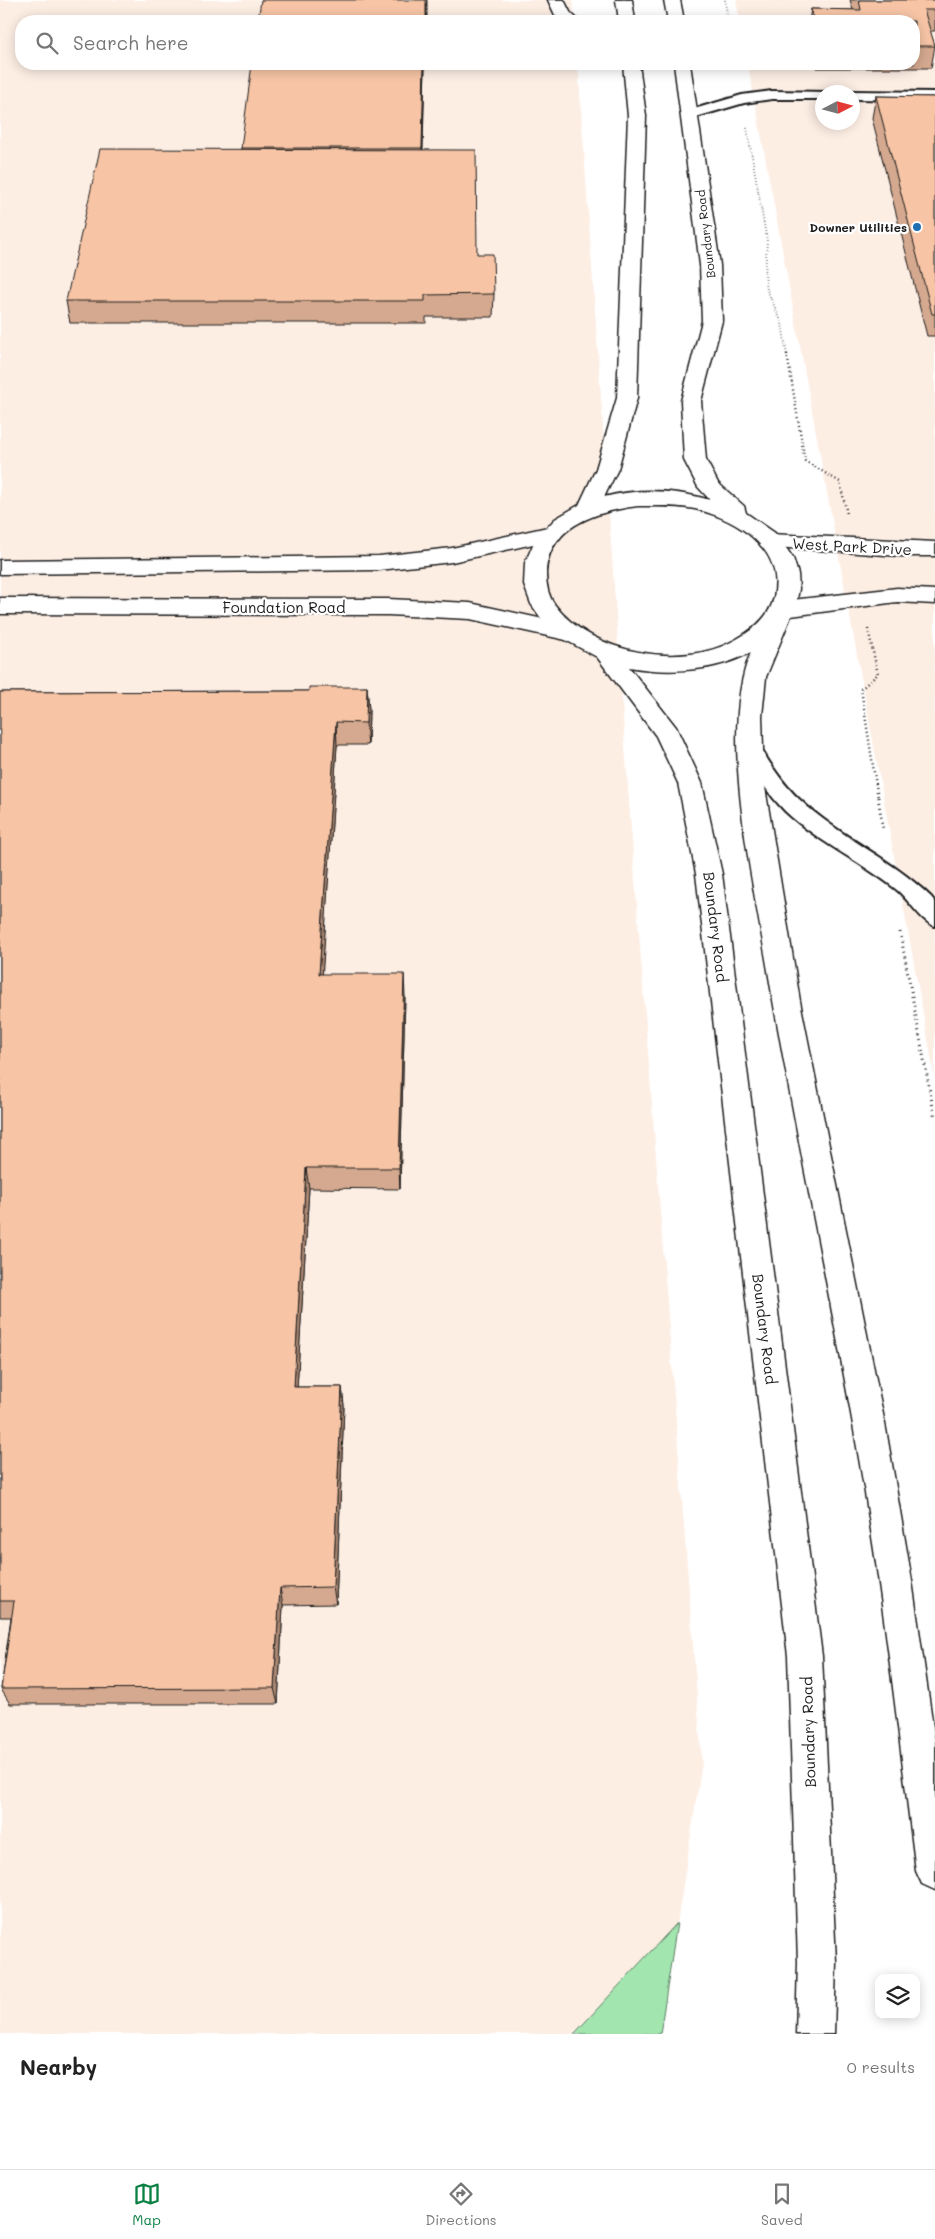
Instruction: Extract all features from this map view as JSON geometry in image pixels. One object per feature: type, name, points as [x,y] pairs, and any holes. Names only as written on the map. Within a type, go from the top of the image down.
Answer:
[{"type":"main road","points":[[556,0],[563,15]]},
{"type":"main road","points":[[624,0],[626,15]]},
{"type":"main road","points":[[672,0],[675,15]]},
{"type":"main road","points":[[587,510],[607,469],[627,398],[636,126],[631,70]]},
{"type":"main road","name":"Boundary Road","points":[[683,70],[710,264],[712,321],[691,400],[695,460],[709,487],[763,535]]},
{"type":"main road","points":[[935,597],[888,596],[781,613],[757,639],[726,654],[696,660],[645,662],[606,653],[584,644],[566,632],[544,608],[533,582],[536,556],[552,533],[568,520],[587,510],[629,500],[656,498],[693,501],[728,512],[763,535],[781,557],[787,574],[788,592],[781,613],[755,672],[748,723],[759,836],[822,1190],[880,1483],[935,1871]]},
{"type":"main road","points":[[0,567],[86,568],[378,563],[452,555],[552,533]]},
{"type":"main road","name":"West Park Drive","points":[[763,535],[899,549],[935,550]]},
{"type":"main road","points":[[82,607],[86,568]]},
{"type":"main road","name":"Foundation Road","points":[[0,606],[388,607],[461,611],[566,632]]},
{"type":"main road","name":"Boundary Road","points":[[606,653],[667,733],[690,783],[709,874],[805,1656],[817,1962],[815,2034]]},
{"type":"lane","points":[[689,115],[742,99],[772,95],[815,95]]},
{"type":"lane","points":[[860,95],[935,96]]},
{"type":"lane","points":[[751,749],[768,778],[800,812],[911,890],[935,918]]},
{"type":"path","points":[[725,0],[727,15]]},
{"type":"shaded area","points":[[0,0],[573,0],[574,15],[15,15],[15,70],[578,70],[628,788],[702,1763],[660,2034],[0,2034]]},
{"type":"shaded area","points":[[736,0],[935,0],[935,1078],[749,70],[920,70],[920,15],[739,15]]},
{"type":"green space","points":[[677,1923],[660,2034],[574,2034]]},
{"type":"building","points":[[261,0],[426,0],[426,15],[259,15]]},
{"type":"building","points":[[859,0],[935,0],[935,10],[924,10],[935,46],[920,46],[920,15],[812,15],[811,9],[861,10]]},
{"type":"building","points":[[251,70],[424,70],[422,148],[241,148]]},
{"type":"building","name":"Downer Utilities","points":[[876,96],[935,97],[935,314],[932,314]]},
{"type":"building","points":[[100,149],[476,150],[477,254],[493,254],[494,294],[425,295],[425,301],[66,301]]},
{"type":"building","points":[[309,687],[367,687],[366,723],[336,722],[319,974],[404,974],[399,1168],[306,1168],[294,1387],[342,1387],[333,1587],[280,1588],[274,1688],[1,1689],[14,1601],[0,1601],[0,692],[309,691]]},
{"type":"place","name":"Downer Utilities","points":[[917,227]]}]
